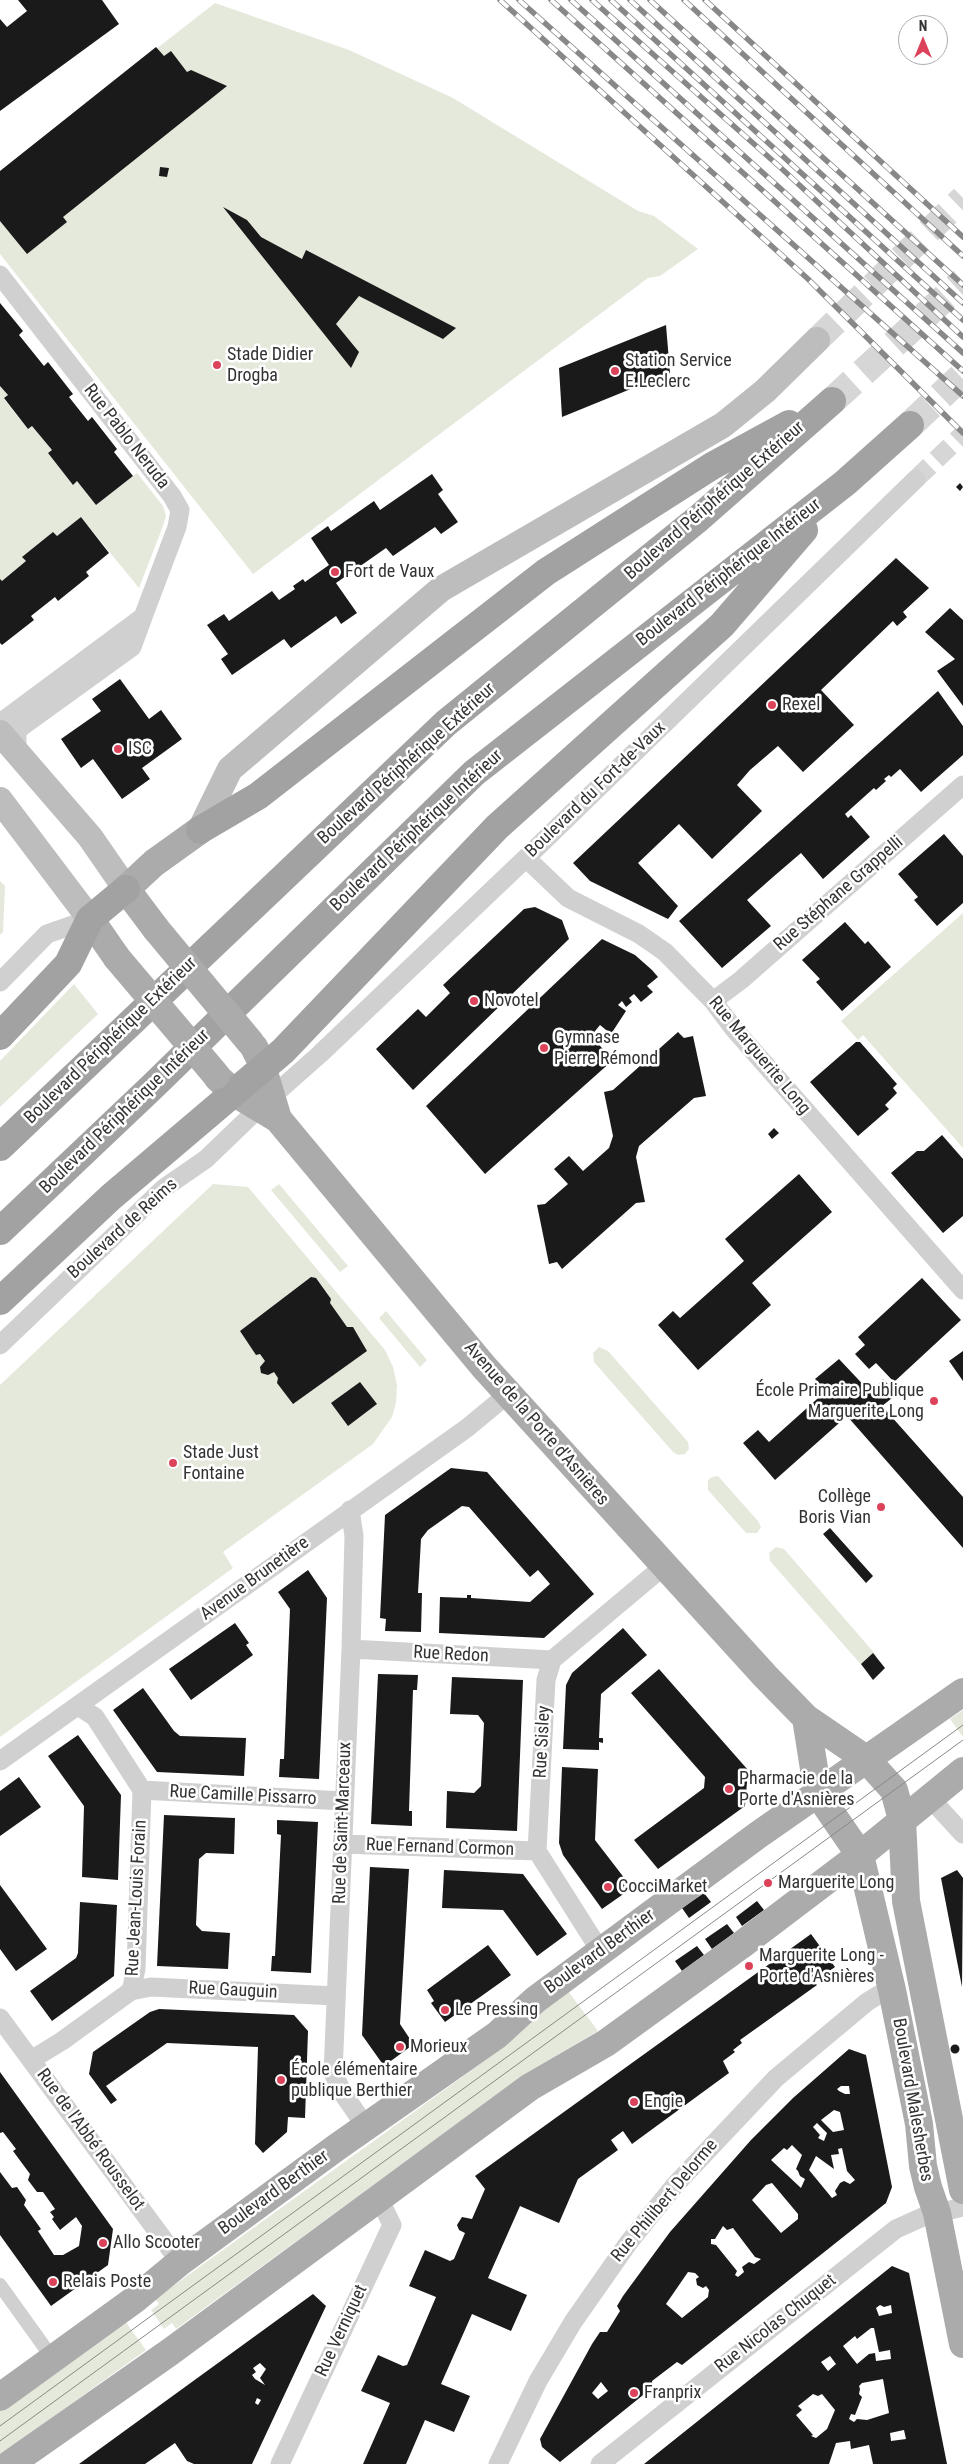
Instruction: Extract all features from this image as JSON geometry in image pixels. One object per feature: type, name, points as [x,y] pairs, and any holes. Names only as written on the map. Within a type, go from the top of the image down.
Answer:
[{"type":"highway","name":"Boulevard Périphérique Extérieur","points":[[0,1147],[446,723],[699,518],[832,401],[712,466],[546,572],[258,796],[200,830]]},
{"type":"highway","name":"Boulevard Périphérique Intérieur","points":[[0,1232],[152,1088],[474,773],[845,483],[910,426]]},
{"type":"highway","points":[[0,1300],[110,1197],[224,1084],[263,1069],[301,1033],[497,827],[722,626],[845,483]]},
{"type":"highway","points":[[0,1036],[68,964],[90,919],[126,889]]},
{"type":"main road","points":[[126,889],[154,864],[200,830],[230,769],[441,589],[723,425],[765,391],[817,340]]},
{"type":"main road","name":"Avenue de la Porte d'Asnières","points":[[0,733],[90,837],[156,929],[250,1042],[263,1069],[269,1108]]},
{"type":"main road","name":"Avenue de la Porte d'Asnières","points":[[0,800],[90,919],[117,958],[224,1084],[269,1108],[508,1394],[664,1566],[806,1718],[866,1759]]},
{"type":"main road","name":"Boulevard Berthier","points":[[0,2397],[134,2300],[180,2262],[497,2035],[535,2000],[758,1835],[963,1692]]},
{"type":"main road","points":[[806,1718],[818,1794],[860,1855]]},
{"type":"main road","name":"Boulevard Malesherbes","points":[[866,1759],[894,1790],[902,1820],[906,1901],[963,2190]]},
{"type":"main road","points":[[10,2464],[170,2352],[530,2087],[606,2043],[860,1855],[963,1771]]},
{"type":"main road","name":"Boulevard Malesherbes","points":[[860,1855],[892,1990],[919,2124],[923,2166],[928,2187],[950,2210],[963,2344]]},
{"type":"street","name":"Rue Pablo Neruda","points":[[0,275],[178,506],[177,527],[132,648],[17,730],[17,753]]},
{"type":"street","name":"Boulevard du Fort-de-Vaux","points":[[269,1108],[320,1054],[526,858],[916,478]]},
{"type":"street","points":[[0,722],[143,617]]},
{"type":"street","name":"Rue Stéphane Grappelli","points":[[713,1001],[741,980],[963,785]]},
{"type":"street","name":"Rue Marguerite Long","points":[[526,858],[568,898],[639,934],[665,952],[713,1001],[734,1029],[963,1290]]},
{"type":"street","points":[[0,982],[47,934],[90,919]]},
{"type":"street","name":"Boulevard de Reims","points":[[0,1345],[164,1188],[206,1159],[269,1108]]},
{"type":"street","name":"Avenue Brunetière","points":[[0,1760],[466,1428],[508,1394]]},
{"type":"street","name":"Rue de Saint-Marceaux","points":[[350,1510],[354,1536],[351,1649],[343,1801],[333,2073],[344,2095],[366,2127]]},
{"type":"street","points":[[552,1660],[664,1566]]},
{"type":"street","name":"Rue Redon","points":[[351,1649],[552,1660]]},
{"type":"street","name":"Rue Sisley","points":[[537,1851],[546,1680],[552,1660]]},
{"type":"street","points":[[78,1706],[95,1718],[142,1790]]},
{"type":"street","name":"Rue Camille Pissarro","points":[[142,1790],[343,1801]]},
{"type":"street","name":"Rue Jean-Louis Forain","points":[[30,2060],[62,2041],[130,1991],[136,1969],[142,1790]]},
{"type":"street","points":[[930,1798],[963,1834]]},
{"type":"street","name":"Rue Fernand Cormon","points":[[342,1844],[537,1851]]},
{"type":"street","points":[[537,1851],[601,1952]]},
{"type":"street","name":"Rue Gauguin","points":[[130,1991],[151,1987],[336,1996]]},
{"type":"street","name":"Rue Philibert Delorme","points":[[498,2464],[538,2382],[573,2322],[629,2242],[675,2185],[776,2078],[868,2002],[880,1994],[892,1990]]},
{"type":"street","name":"Rue de l'Abbé Rousselot","points":[[0,2018],[180,2262]]},
{"type":"street","name":"Rue Verniquet","points":[[280,2464],[392,2225],[379,2198]]},
{"type":"street","name":"Rue Nicolas Chuquet","points":[[600,2464],[884,2238],[911,2221],[950,2210]]},
{"type":"street","points":[[0,2285],[53,2359]]},
{"type":"shaded area","points":[[215,3],[349,50],[453,98],[638,211],[654,216],[698,249],[660,276],[648,278],[253,574],[0,254],[0,171]]},
{"type":"shaded area","points":[[0,386],[8,395],[4,399],[28,429],[32,426],[52,450],[48,453],[73,484],[77,481],[96,505],[137,473],[163,506],[166,516],[139,588],[81,517],[57,536],[53,532],[23,557],[26,561],[2,581],[0,579]]},
{"type":"shaded area","points":[[0,881],[5,886],[3,932],[0,935]]},
{"type":"shaded area","points":[[963,913],[963,1148],[863,1035],[858,1040],[841,1021]]},
{"type":"shaded area","points":[[74,984],[98,1014],[0,1107],[0,1061]]},
{"type":"shaded area","name":"Stade Just Fontaine","points":[[213,1184],[248,1187],[385,1350],[393,1367],[397,1385],[396,1403],[392,1417],[373,1444],[223,1552],[233,1568],[0,1737],[0,1385]]},
{"type":"shaded area","points":[[279,1184],[348,1266],[340,1272],[271,1190]]},
{"type":"shaded area","points":[[386,1311],[427,1360],[420,1367],[379,1318]]},
{"type":"shaded area","points":[[599,1347],[608,1351],[688,1442],[689,1449],[685,1454],[678,1455],[673,1452],[594,1362],[593,1353]]},
{"type":"shaded area","points":[[718,1476],[758,1521],[761,1527],[757,1533],[746,1533],[708,1490],[708,1480]]},
{"type":"shaded area","points":[[776,1547],[784,1549],[877,1656],[864,1668],[770,1561],[769,1553]]},
{"type":"shaded area","points":[[963,1710],[963,1737],[950,1719]]},
{"type":"shaded area","points":[[568,1991],[598,2031],[525,2074],[176,2329],[172,2323],[164,2329],[151,2310],[159,2304],[155,2299],[501,2049],[535,2017]]},
{"type":"shaded area","points":[[125,2321],[146,2350],[0,2455],[0,2411]]},
{"type":"building","points":[[18,0],[102,0],[119,24],[0,111],[0,19],[7,27],[27,11]]},
{"type":"building","points":[[156,47],[164,56],[171,51],[187,72],[191,70],[227,86],[63,217],[67,222],[27,254],[0,221],[0,171]]},
{"type":"building","points":[[160,167],[169,168],[167,177],[159,176]]},
{"type":"building","points":[[223,207],[247,220],[261,237],[302,259],[306,250],[456,328],[443,339],[359,296],[336,324],[359,352],[351,368]]},
{"type":"building","points":[[0,303],[23,331],[19,335],[44,366],[48,362],[73,394],[69,397],[88,421],[92,417],[117,449],[114,452],[133,476],[96,505],[77,481],[73,485],[48,453],[52,450],[32,426],[28,429],[4,398],[8,395],[0,386]]},
{"type":"building","name":"Station Service E.Leclerc","points":[[666,325],[670,373],[562,417],[559,368]]},
{"type":"building","name":"Fort de Vaux","points":[[432,474],[443,490],[438,494],[458,522],[441,534],[435,527],[393,556],[386,548],[336,583],[357,613],[341,624],[336,616],[291,648],[284,639],[232,675],[221,659],[228,654],[207,625],[224,614],[229,621],[272,591],[279,600],[295,589],[293,586],[303,579],[305,582],[329,565],[311,538],[328,526],[331,531],[374,501],[380,510]]},
{"type":"building","points":[[960,483],[963,487],[960,491],[956,487]]},
{"type":"building","points":[[81,517],[109,553],[86,572],[89,576],[58,601],[55,597],[31,616],[34,620],[2,645],[0,643],[0,579],[2,581],[26,561],[22,557],[53,532],[57,536]]},
{"type":"building","name":"Rexel","points":[[896,558],[929,588],[903,612],[907,617],[897,626],[893,621],[821,690],[854,725],[803,772],[778,746],[750,770],[737,785],[762,811],[712,859],[679,824],[638,863],[678,906],[668,919],[590,881],[573,863]]},
{"type":"building","points":[[950,608],[963,620],[963,706],[937,671],[955,659],[925,632]]},
{"type":"building","name":"ISC","points":[[120,679],[149,719],[161,710],[182,739],[142,768],[150,779],[122,799],[93,759],[81,768],[61,739],[101,711],[92,699]]},
{"type":"building","points":[[938,691],[963,726],[963,755],[921,792],[900,769],[891,777],[889,775],[884,779],[886,781],[876,790],[874,788],[845,814],[848,818],[851,815],[870,837],[823,879],[801,853],[773,877],[747,900],[771,926],[722,968],[679,921]]},
{"type":"building","points":[[944,834],[963,856],[963,903],[937,926],[914,900],[918,897],[898,874]]},
{"type":"building","name":"Novotel","points":[[535,907],[562,920],[569,939],[413,1090],[376,1049],[418,1009],[426,1017],[450,993],[443,985],[524,909]]},
{"type":"building","points":[[845,922],[865,944],[868,941],[891,967],[842,1011],[816,982],[820,979],[802,960]]},
{"type":"building","name":"Gymnase Pierre Rémond","points":[[602,939],[635,955],[652,970],[658,977],[647,986],[653,992],[641,1002],[634,994],[629,998],[632,1002],[626,1007],[622,1001],[618,1005],[626,1011],[611,1034],[600,1025],[591,1036],[613,1060],[485,1174],[426,1106]]},
{"type":"building","points":[[678,1032],[684,1038],[693,1036],[706,1096],[694,1098],[639,1146],[636,1157],[645,1202],[636,1203],[562,1269],[557,1262],[549,1264],[537,1205],[545,1204],[568,1184],[554,1169],[569,1156],[583,1171],[609,1148],[613,1136],[604,1092],[613,1090]]},
{"type":"building","points":[[856,1042],[860,1042],[897,1084],[893,1088],[897,1093],[885,1105],[889,1109],[858,1136],[810,1082]]},
{"type":"building","points":[[774,1128],[779,1133],[772,1139],[768,1134]]},
{"type":"building","points":[[942,1135],[963,1159],[963,1216],[943,1233],[891,1173],[917,1151],[924,1151]]},
{"type":"building","points":[[799,1174],[832,1212],[752,1283],[771,1305],[698,1370],[658,1325],[673,1311],[680,1318],[744,1261],[725,1239]]},
{"type":"building","points":[[311,1277],[316,1278],[331,1299],[330,1303],[347,1327],[353,1327],[367,1351],[293,1404],[277,1383],[278,1378],[274,1372],[268,1375],[261,1373],[260,1367],[265,1361],[260,1354],[256,1355],[240,1331]]},
{"type":"building","points":[[922,1278],[961,1320],[894,1382],[876,1363],[869,1369],[855,1354],[865,1345],[858,1337]]},
{"type":"building","points":[[963,1351],[963,1381],[949,1361]]},
{"type":"building","points":[[839,1359],[871,1393],[883,1379],[897,1394],[882,1406],[963,1497],[963,1548],[847,1416],[775,1480],[743,1443],[758,1430],[769,1442],[826,1391],[815,1379]]},
{"type":"building","points":[[360,1382],[377,1404],[348,1426],[331,1403]]},
{"type":"building","points":[[451,1468],[487,1472],[594,1594],[544,1638],[439,1633],[440,1597],[467,1598],[467,1595],[471,1595],[471,1598],[530,1602],[550,1584],[538,1570],[530,1577],[469,1507],[462,1506],[428,1530],[421,1539],[418,1593],[422,1593],[421,1632],[385,1631],[386,1619],[380,1618],[385,1515]]},
{"type":"building","points":[[830,1528],[873,1576],[866,1583],[823,1534]]},
{"type":"building","points":[[308,1570],[327,1598],[319,1779],[279,1777],[280,1759],[284,1759],[290,1609],[278,1592]]},
{"type":"building","points":[[235,1623],[249,1643],[246,1645],[253,1655],[191,1700],[169,1669]]},
{"type":"building","points":[[623,1628],[647,1655],[601,1694],[599,1738],[603,1738],[603,1743],[599,1742],[599,1750],[563,1749],[566,1685],[572,1673]]},
{"type":"building","points":[[873,1653],[885,1668],[873,1680],[861,1664]]},
{"type":"building","points":[[659,1669],[748,1770],[745,1806],[658,1869],[634,1840],[704,1788],[705,1777],[631,1693]]},
{"type":"building","points":[[378,1674],[418,1675],[417,1690],[413,1690],[409,1811],[412,1811],[412,1826],[371,1824]]},
{"type":"building","points":[[452,1677],[523,1680],[517,1831],[446,1828],[447,1791],[474,1793],[481,1786],[484,1723],[478,1715],[450,1714]]},
{"type":"building","points":[[143,1688],[174,1731],[180,1736],[246,1738],[244,1776],[157,1772],[113,1710]]},
{"type":"building","points":[[78,1735],[121,1795],[118,1880],[82,1877],[84,1806],[48,1756]]},
{"type":"building","points":[[562,1767],[598,1769],[595,1840],[632,1888],[602,1909],[563,1855],[559,1843]]},
{"type":"building","points":[[19,1777],[41,1807],[0,1836],[0,1791]]},
{"type":"building","points":[[164,1815],[235,1818],[234,1854],[206,1853],[199,1859],[196,1925],[202,1931],[230,1933],[228,1969],[157,1966]]},
{"type":"building","points":[[277,1820],[318,1822],[311,1973],[271,1971],[272,1956],[275,1956],[281,1835],[277,1834]]},
{"type":"building","points":[[370,1867],[409,1869],[400,2024],[410,2039],[413,2037],[414,2044],[384,2066],[362,2035]]},
{"type":"building","points":[[444,1870],[523,1874],[567,1934],[537,1956],[503,1910],[442,1908]]},
{"type":"building","points":[[957,1870],[963,1878],[962,1987],[941,1878]]},
{"type":"building","points":[[0,1885],[47,1949],[16,1971],[0,1949]]},
{"type":"building","points":[[704,1893],[711,1902],[689,1918],[682,1908]]},
{"type":"building","points":[[757,1901],[764,1910],[742,1926],[736,1917]]},
{"type":"building","points":[[80,1902],[117,1905],[114,1976],[52,2021],[30,1991],[76,1958],[78,1953]]},
{"type":"building","points":[[727,1924],[734,1933],[712,1949],[705,1939]]},
{"type":"building","name":"Engie","points":[[811,1934],[835,1967],[814,1982],[817,1985],[740,2040],[742,2043],[733,2050],[735,2052],[723,2061],[729,2073],[632,2144],[623,2131],[611,2140],[618,2150],[578,2179],[559,2223],[520,2206],[488,2278],[527,2295],[511,2331],[472,2314],[441,2384],[470,2396],[454,2432],[425,2420],[406,2464],[363,2464],[390,2403],[361,2391],[378,2355],[403,2366],[407,2365],[436,2297],[409,2286],[425,2250],[450,2261],[454,2259],[465,2233],[459,2230],[457,2225],[462,2217],[472,2219],[485,2189],[475,2176]]},
{"type":"building","points":[[488,1945],[511,1975],[445,2022],[431,2003],[434,2001],[427,1990]]},
{"type":"building","points":[[697,1946],[704,1955],[682,1971],[675,1961]]},
{"type":"building","name":"École élémentaire publique Berthier","points":[[159,2009],[294,2015],[308,2031],[305,2118],[288,2117],[287,2132],[263,2153],[255,2144],[258,2047],[167,2043],[106,2086],[117,2100],[111,2104],[89,2074],[93,2052],[150,2012]]},
{"type":"building","points":[[955,2044],[960,2049],[955,2054],[950,2049]]},
{"type":"building","points":[[849,2049],[866,2055],[892,2187],[886,2203],[682,2365],[677,2362],[652,2381],[653,2387],[560,2462],[542,2447],[540,2439],[592,2344],[600,2332],[607,2332],[620,2311],[617,2306],[623,2296],[670,2232],[751,2140],[793,2098]],"holes":[[[841,2086],[849,2086],[850,2094],[837,2089]],[[834,2110],[840,2112],[844,2130],[833,2132],[821,2120]],[[817,2123],[827,2133],[824,2141],[818,2138],[820,2135],[813,2127]],[[792,2145],[802,2155],[796,2169],[800,2176],[805,2179],[801,2188],[771,2160],[784,2148],[787,2150]],[[842,2148],[847,2171],[855,2180],[850,2184],[844,2181],[840,2183],[835,2191],[837,2195],[832,2198],[809,2170],[816,2156],[834,2169],[831,2155],[839,2154],[838,2149]],[[772,2183],[798,2214],[798,2219],[781,2233],[752,2200],[766,2185]],[[723,2226],[727,2230],[733,2228],[755,2257],[761,2259],[754,2264],[749,2262],[742,2267],[744,2272],[738,2277],[735,2275],[737,2271],[716,2245],[711,2244],[711,2239],[715,2239]],[[688,2272],[695,2273],[699,2277],[696,2279],[697,2285],[703,2288],[706,2286],[709,2290],[708,2297],[682,2318],[666,2304]],[[601,2382],[608,2391],[598,2399],[592,2393]]]},
{"type":"building","points":[[0,2072],[113,2229],[108,2265],[51,2306],[0,2235],[0,2172],[12,2188],[17,2187],[26,2200],[24,2205],[41,2229],[38,2231],[54,2255],[63,2255],[79,2246],[82,2226],[76,2217],[60,2230],[52,2219],[54,2217],[50,2212],[55,2209],[43,2192],[37,2192],[28,2180],[30,2174],[13,2151],[16,2149],[3,2132],[0,2133]]},
{"type":"building","points":[[892,2266],[909,2273],[947,2464],[873,2464],[869,2445],[851,2449],[850,2441],[836,2443],[829,2464],[644,2464]],"holes":[[[880,2305],[884,2307],[891,2305],[892,2313],[879,2316],[876,2308]],[[871,2328],[874,2328],[879,2352],[890,2350],[891,2359],[876,2361],[875,2353],[869,2354],[857,2364],[843,2346],[855,2336],[857,2339]],[[830,2356],[836,2364],[828,2371],[821,2362]],[[883,2379],[889,2413],[867,2420],[857,2419],[854,2422],[849,2419],[851,2414],[855,2415],[862,2397],[859,2394],[859,2386],[862,2383]],[[813,2394],[818,2396],[822,2394],[835,2410],[827,2429],[816,2438],[811,2436],[813,2435],[796,2415],[802,2410],[798,2406]],[[904,2430],[906,2439],[891,2441],[890,2433]]]},
{"type":"building","points":[[313,2294],[326,2306],[252,2464],[194,2464],[187,2461],[175,2443],[145,2464],[79,2464]],"holes":[[[260,2363],[266,2369],[260,2378],[265,2385],[252,2375],[256,2372],[253,2368]],[[257,2398],[261,2400],[258,2405],[255,2403]]]},
{"type":"tunnel","points":[[817,340],[963,198]]},
{"type":"tunnel","points":[[832,401],[963,281]]},
{"type":"tunnel","points":[[910,425],[963,375]]},
{"type":"tunnel","points":[[916,479],[963,434]]},
{"type":"tram line","points":[[0,2426],[963,1725]]},
{"type":"tram line","points":[[0,2441],[963,1740]]},
{"type":"railway","points":[[500,0],[808,279],[963,433]]},
{"type":"railway","points":[[519,0],[963,396]]},
{"type":"railway","points":[[551,0],[963,371]]},
{"type":"railway","points":[[571,0],[963,353]]},
{"type":"railway","points":[[592,0],[781,168],[963,337]]},
{"type":"railway","points":[[611,0],[963,320]]},
{"type":"railway","points":[[630,0],[963,303]]},
{"type":"railway","points":[[650,0],[963,285]]},
{"type":"railway","points":[[684,0],[963,256]]},
{"type":"railway","points":[[705,0],[963,237]]},
{"type":"place","name":"Stade Didier Drogba","points":[[217,365]]},
{"type":"place","name":"Station Service E.Leclerc","points":[[615,371]]},
{"type":"place","name":"Fort de Vaux","points":[[335,572]]},
{"type":"place","name":"Rexel","points":[[772,705]]},
{"type":"place","name":"ISC","points":[[118,749]]},
{"type":"place","name":"Novotel","points":[[474,1001]]},
{"type":"place","name":"Gymnase Pierre Rémond","points":[[544,1048]]},
{"type":"place","name":"École Primaire Publique Marguerite Long","points":[[934,1401]]},
{"type":"place","name":"Stade Just Fontaine","points":[[173,1463]]},
{"type":"place","name":"Collège Boris Vian","points":[[881,1507]]},
{"type":"place","name":"Pharmacie de la Porte d'Asnières","points":[[729,1789]]},
{"type":"place","name":"Marguerite Long","points":[[768,1883]]},
{"type":"place","name":"CocciMarket","points":[[608,1887]]},
{"type":"place","name":"Marguerite Long - Porte d'Asnières","points":[[749,1966]]},
{"type":"place","name":"Le Pressing","points":[[445,2010]]},
{"type":"place","name":"Morieux","points":[[400,2047]]},
{"type":"place","name":"École élémentaire publique Berthier","points":[[281,2080]]},
{"type":"place","name":"Engie","points":[[634,2102]]},
{"type":"place","name":"Allo Scooter","points":[[103,2243]]},
{"type":"place","name":"Relais Poste","points":[[53,2282]]},
{"type":"place","name":"Franprix","points":[[634,2393]]}]
